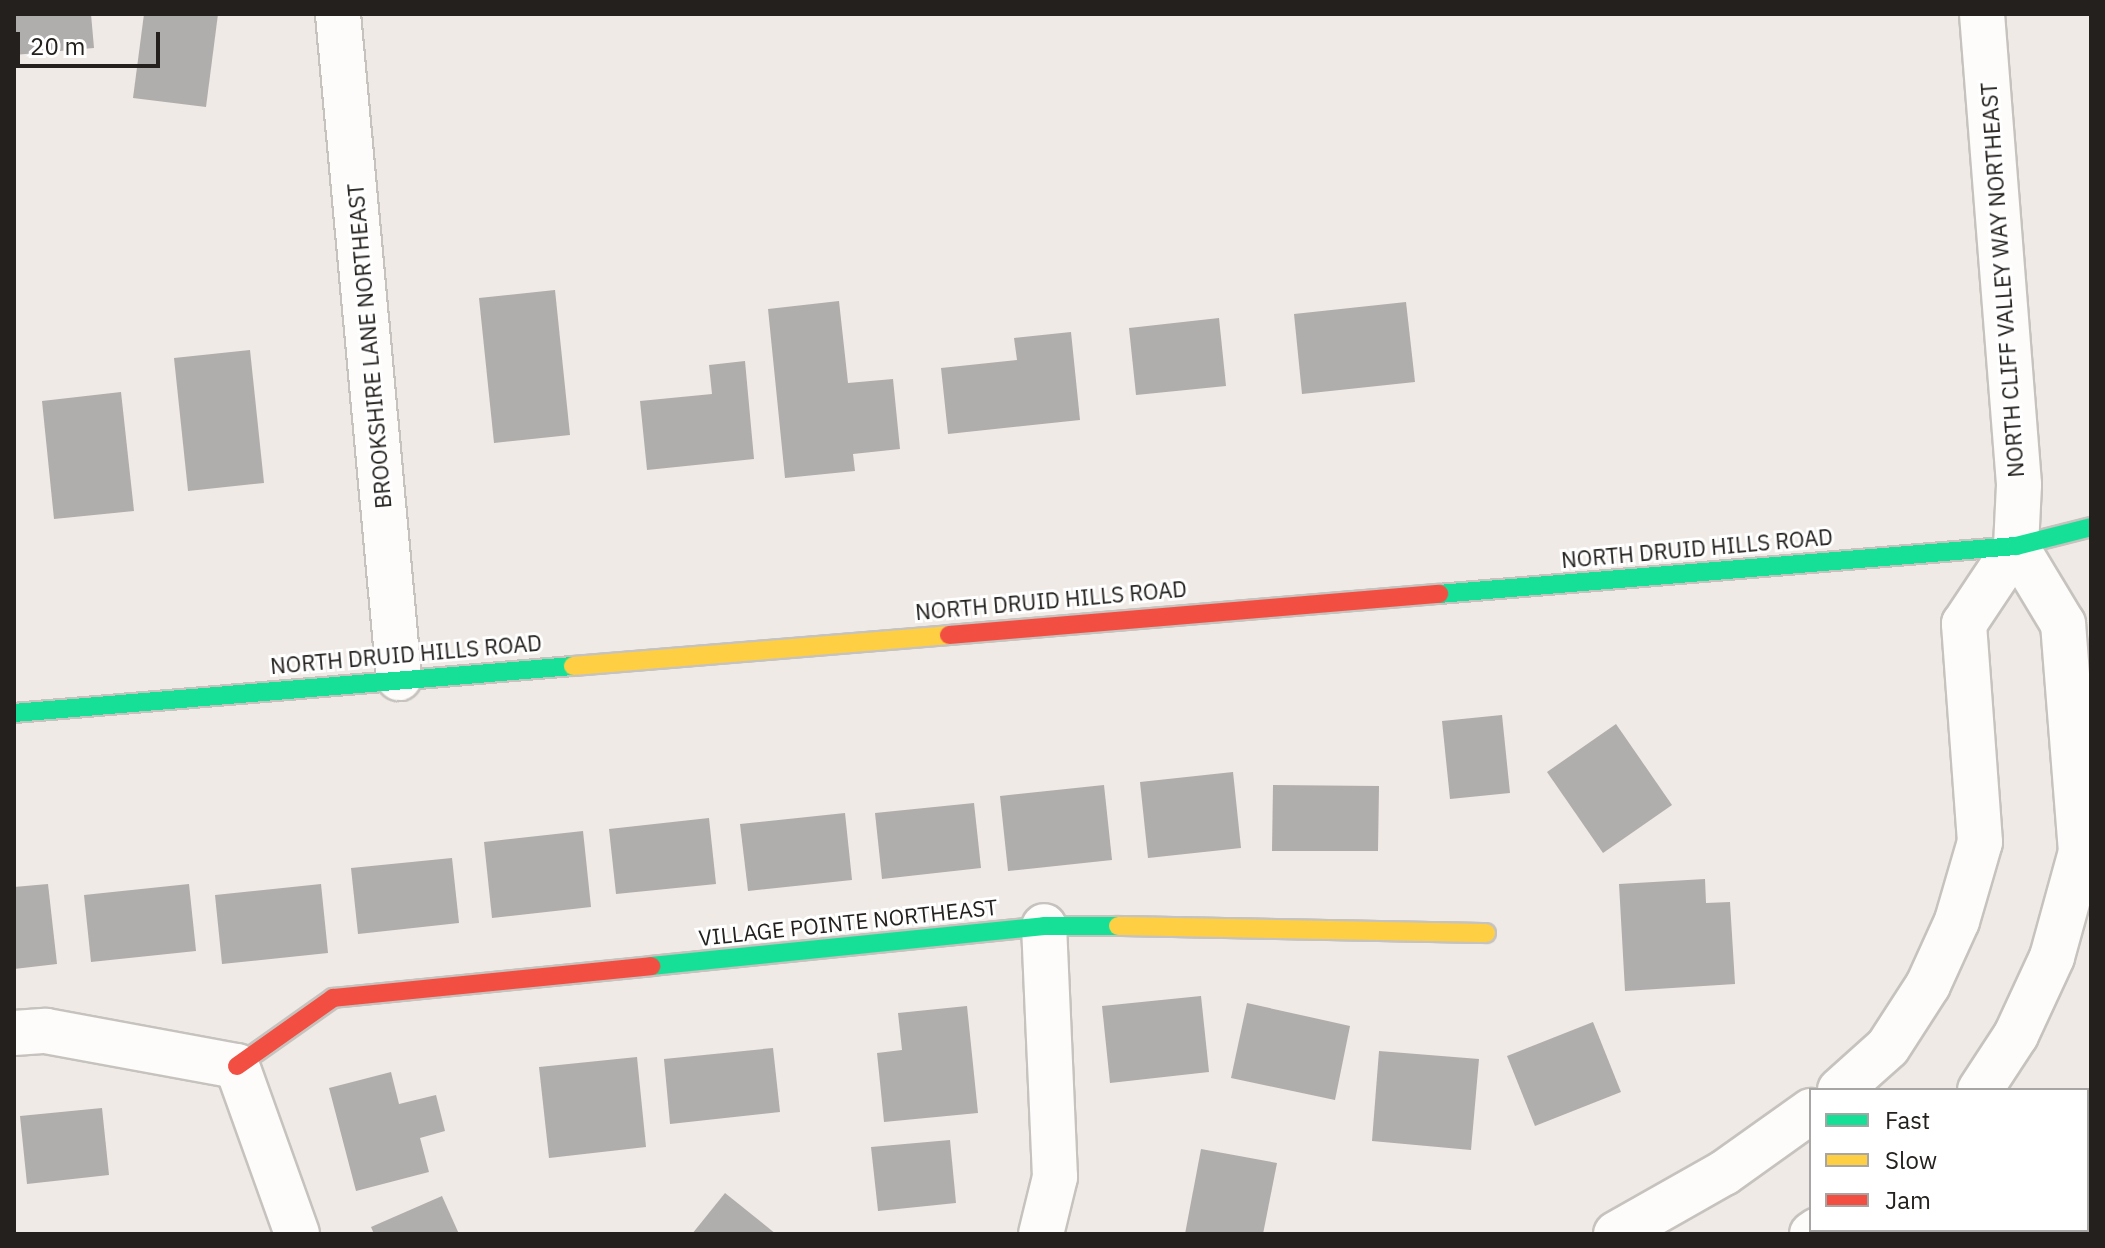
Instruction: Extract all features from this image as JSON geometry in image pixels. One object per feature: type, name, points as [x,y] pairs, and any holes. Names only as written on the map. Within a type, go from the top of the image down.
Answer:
[{"type":"main road","name":"NORTH DRUID HILLS ROAD","points":[[14,713],[399,678],[2016,546],[2091,527]]},
{"type":"main road","name":"VILLAGE POINTE NORTHEAST","points":[[237,1066],[333,998],[1044,926],[1486,933]]},
{"type":"street","name":"BROOKSHIRE LANE NORTHEAST","points":[[338,14],[399,678]]},
{"type":"street","name":"NORTH CLIFF VALLEY WAY NORTHEAST","points":[[1982,14],[2019,485],[2016,546]]},
{"type":"street","points":[[1842,1088],[1888,1047],[1928,985],[1957,921],[1980,842],[1964,624],[2016,546],[2063,624],[2081,852],[2052,957],[2016,1035],[1981,1088]]},
{"type":"street","points":[[1041,1234],[1055,1177],[1044,926]]},
{"type":"street","points":[[14,1033],[46,1031],[237,1066],[297,1234]]},
{"type":"street","points":[[1616,1234],[1724,1173],[1809,1112]]},
{"type":"building","points":[[14,14],[91,14],[94,48],[14,55]]},
{"type":"building","points":[[144,14],[218,14],[206,107],[133,98]]},
{"type":"building","points":[[555,290],[570,435],[494,443],[479,298]]},
{"type":"building","points":[[839,301],[848,383],[893,379],[900,449],[853,454],[855,471],[785,478],[768,309]]},
{"type":"building","points":[[1406,302],[1415,382],[1302,394],[1294,314]]},
{"type":"building","points":[[1219,318],[1226,386],[1136,395],[1129,328]]},
{"type":"building","points":[[1071,332],[1080,420],[948,434],[941,368],[1017,360],[1014,338]]},
{"type":"building","points":[[250,350],[264,483],[188,491],[174,358]]},
{"type":"building","points":[[745,361],[754,459],[647,470],[640,401],[712,394],[709,365]]},
{"type":"building","points":[[121,392],[134,511],[54,519],[42,401]]},
{"type":"building","points":[[1502,715],[1510,793],[1450,799],[1442,721]]},
{"type":"building","points":[[1616,724],[1672,805],[1603,853],[1547,772]]},
{"type":"building","points":[[1233,772],[1241,848],[1148,858],[1140,782]]},
{"type":"building","points":[[1104,785],[1112,860],[1008,871],[1000,796]]},
{"type":"building","points":[[1273,785],[1379,786],[1378,851],[1272,851]]},
{"type":"building","points":[[974,803],[981,868],[882,879],[875,813]]},
{"type":"building","points":[[845,813],[852,880],[748,891],[740,824]]},
{"type":"building","points":[[709,818],[716,884],[616,894],[609,829]]},
{"type":"building","points":[[583,831],[591,907],[492,918],[484,842]]},
{"type":"building","points":[[452,858],[459,923],[358,934],[351,868]]},
{"type":"building","points":[[1705,879],[1706,903],[1730,902],[1735,984],[1625,991],[1619,884]]},
{"type":"building","points":[[48,884],[57,964],[14,969],[14,887]]},
{"type":"building","points":[[189,884],[196,951],[91,962],[84,895]]},
{"type":"building","points":[[321,884],[328,953],[222,964],[215,895]]},
{"type":"building","points":[[1201,996],[1209,1072],[1110,1083],[1102,1006]]},
{"type":"building","points":[[1247,1003],[1350,1026],[1335,1100],[1231,1078]]},
{"type":"building","points":[[967,1006],[978,1113],[884,1122],[877,1053],[902,1050],[898,1013]]},
{"type":"building","points":[[1593,1022],[1621,1092],[1535,1126],[1507,1056]]},
{"type":"building","points":[[773,1048],[780,1112],[670,1124],[664,1059]]},
{"type":"building","points":[[1379,1051],[1479,1059],[1471,1150],[1372,1141]]},
{"type":"building","points":[[637,1057],[646,1147],[549,1158],[539,1067]]},
{"type":"building","points":[[391,1072],[399,1104],[436,1095],[445,1131],[420,1138],[429,1172],[356,1191],[329,1088]]},
{"type":"building","points":[[102,1108],[109,1175],[27,1184],[20,1116]]},
{"type":"building","points":[[950,1140],[956,1203],[878,1211],[871,1147]]},
{"type":"building","points":[[1201,1149],[1277,1163],[1263,1234],[1185,1234]]},
{"type":"building","points":[[725,1193],[776,1234],[692,1234]]},
{"type":"building","points":[[442,1196],[459,1234],[374,1234],[371,1227]]},
{"type":"traffic: fast","points":[[1439,594],[2016,546],[2091,527]]},
{"type":"traffic: fast","points":[[14,713],[573,666]]},
{"type":"traffic: fast","points":[[651,966],[1044,926],[1118,926]]},
{"type":"traffic: slow","points":[[573,666],[949,635]]},
{"type":"traffic: slow","points":[[1118,926],[1486,933]]},
{"type":"traffic: jam","points":[[949,635],[1439,594]]},
{"type":"traffic: jam","points":[[237,1066],[333,998],[651,966]]}]
